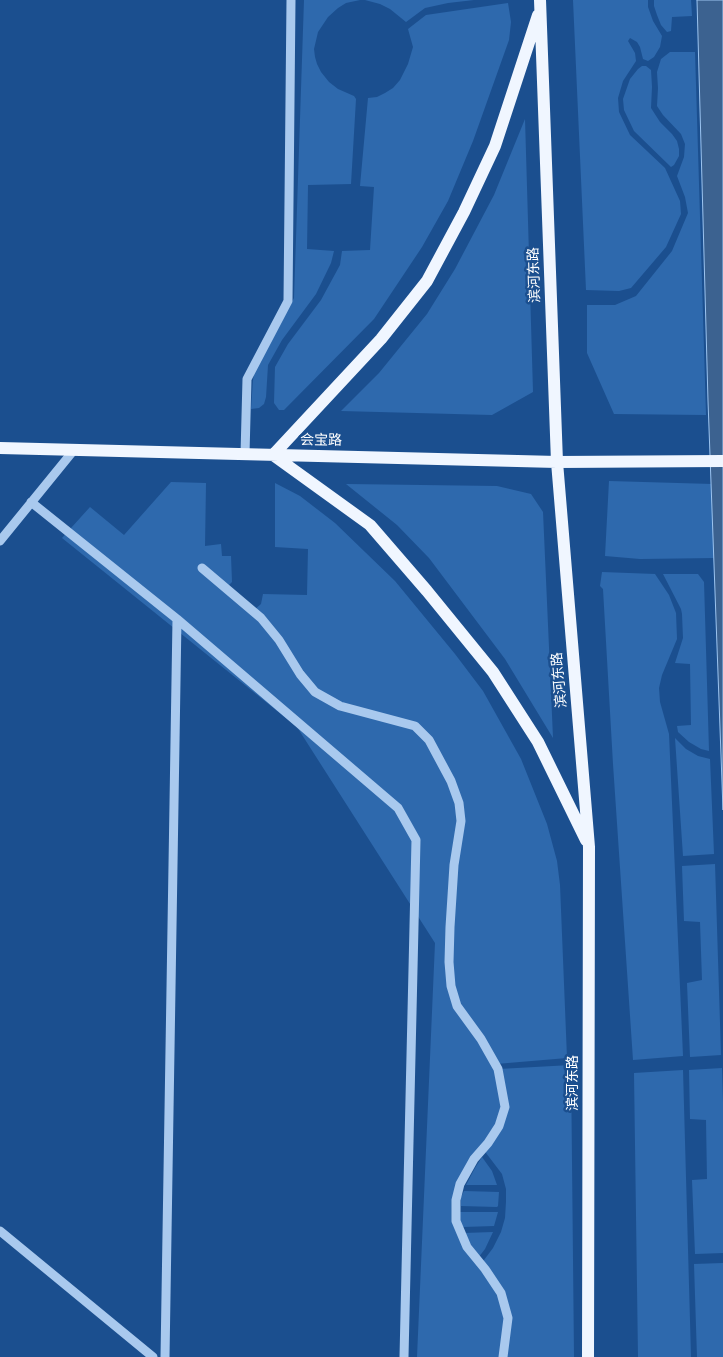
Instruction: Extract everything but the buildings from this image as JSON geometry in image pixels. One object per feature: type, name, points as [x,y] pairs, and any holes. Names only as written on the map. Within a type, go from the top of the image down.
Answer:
[{"type":"main road","points":[[540,4],[495,146],[464,212],[427,280],[381,339],[273,455],[370,525],[428,591],[493,672],[538,742],[589,847]]},
{"type":"main road","name":"滨河东路","points":[[540,4],[557,462],[589,847],[588,1357]]},
{"type":"main road","name":"会宝路","points":[[0,448],[557,462],[723,461]]},
{"type":"lane","points":[[245,454],[247,379],[288,301],[291,0]]},
{"type":"lane","points":[[0,540],[74,450]]},
{"type":"lane","points":[[31,502],[176,619],[398,808],[416,840],[404,1357]]},
{"type":"lane","points":[[202,568],[261,618],[279,640],[300,674],[315,692],[340,706],[415,726],[429,740],[451,781],[460,803],[461,821],[454,866],[450,926],[449,962],[451,986],[457,1006],[481,1039],[498,1069],[505,1107],[498,1126],[488,1143],[474,1159],[460,1184],[456,1200],[456,1221],[467,1247],[501,1293],[508,1318],[503,1357]]},
{"type":"lane","points":[[165,1357],[176,619]]},
{"type":"lane","points":[[0,1231],[153,1357]]},
{"type":"shaded area","points":[[304,0],[360,0],[346,3],[328,17],[318,32],[314,49],[317,64],[329,82],[356,99],[351,184],[308,185],[307,249],[334,251],[331,263],[316,294],[282,340],[268,365],[264,404],[259,408],[251,409],[254,374],[294,298]]},
{"type":"shaded area","points":[[365,0],[474,0],[425,8],[406,22],[390,9]]},
{"type":"shaded area","points":[[573,0],[648,0],[648,7],[653,21],[662,36],[660,47],[654,57],[648,61],[643,59],[637,42],[630,38],[628,41],[635,53],[636,61],[623,81],[618,98],[619,112],[630,135],[665,168],[680,201],[681,214],[666,247],[631,288],[619,291],[586,290]]},
{"type":"shaded area","points":[[654,0],[691,0],[692,16],[672,17],[671,31],[667,32],[661,25],[654,6]]},
{"type":"shaded area","points":[[697,0],[723,0],[723,810],[708,401]]},
{"type":"shaded area","points":[[508,3],[511,22],[509,40],[473,141],[448,201],[422,247],[374,319],[284,410],[279,410],[274,403],[275,367],[288,344],[321,300],[340,265],[342,251],[370,250],[374,187],[360,186],[368,98],[377,97],[385,93],[400,80],[408,64],[413,47],[408,29],[426,15]]},
{"type":"shaded area","points":[[670,52],[695,52],[706,415],[614,414],[587,353],[587,305],[615,305],[636,296],[672,251],[688,213],[685,197],[677,176],[684,157],[685,144],[681,134],[657,106],[657,72],[661,59]]},
{"type":"shaded area","points":[[642,66],[646,66],[651,70],[651,108],[660,122],[677,141],[679,156],[671,167],[634,131],[624,110],[623,99],[630,79]]},
{"type":"shaded area","points":[[525,119],[533,392],[492,415],[341,411],[379,373],[427,314],[455,269],[494,195]]},
{"type":"shaded area","points":[[609,481],[712,484],[714,558],[640,559],[605,556]]},
{"type":"shaded area","points":[[171,482],[206,483],[205,546],[221,544],[222,556],[231,556],[232,582],[226,588],[253,611],[261,604],[263,594],[307,595],[308,549],[275,547],[275,483],[300,496],[335,523],[395,581],[483,691],[521,759],[547,824],[557,861],[560,885],[567,1058],[496,1064],[499,1069],[571,1065],[574,1357],[417,1357],[435,943],[297,727],[62,538],[90,507],[124,535]],"holes":[[[483,1149],[502,1174],[506,1189],[505,1218],[493,1248],[481,1264],[457,1221],[460,1184]]]},
{"type":"shaded area","points":[[346,484],[497,486],[531,494],[543,512],[553,738],[505,659],[429,558],[397,525]]},
{"type":"shaded area","points":[[602,572],[655,574],[669,595],[676,613],[677,639],[662,675],[659,688],[660,702],[669,734],[683,1056],[633,1060],[603,589],[600,586]]},
{"type":"shaded area","points":[[663,574],[698,574],[704,582],[709,751],[689,742],[678,732],[677,726],[691,725],[690,664],[675,663],[683,638],[682,614]]},
{"type":"shaded area","points":[[675,738],[686,749],[698,756],[710,759],[714,854],[683,856]]},
{"type":"shaded area","points":[[715,864],[721,1055],[690,1057],[687,983],[702,980],[700,922],[684,921],[682,866]]},
{"type":"shaded area","points":[[722,1068],[723,1253],[695,1254],[692,1180],[707,1179],[706,1120],[690,1119],[689,1070]]},
{"type":"shaded area","points":[[683,1070],[691,1357],[638,1357],[634,1073]]},
{"type":"shaded area","points":[[482,1157],[492,1171],[497,1185],[466,1185],[475,1168]]},
{"type":"shaded area","points":[[464,1191],[499,1192],[498,1206],[461,1206],[461,1197]]},
{"type":"shaded area","points":[[460,1212],[498,1212],[494,1226],[463,1227],[460,1222]]},
{"type":"shaded area","points":[[493,1232],[485,1249],[478,1258],[464,1233]]},
{"type":"shaded area","points":[[723,1263],[723,1357],[697,1357],[694,1264]]}]
